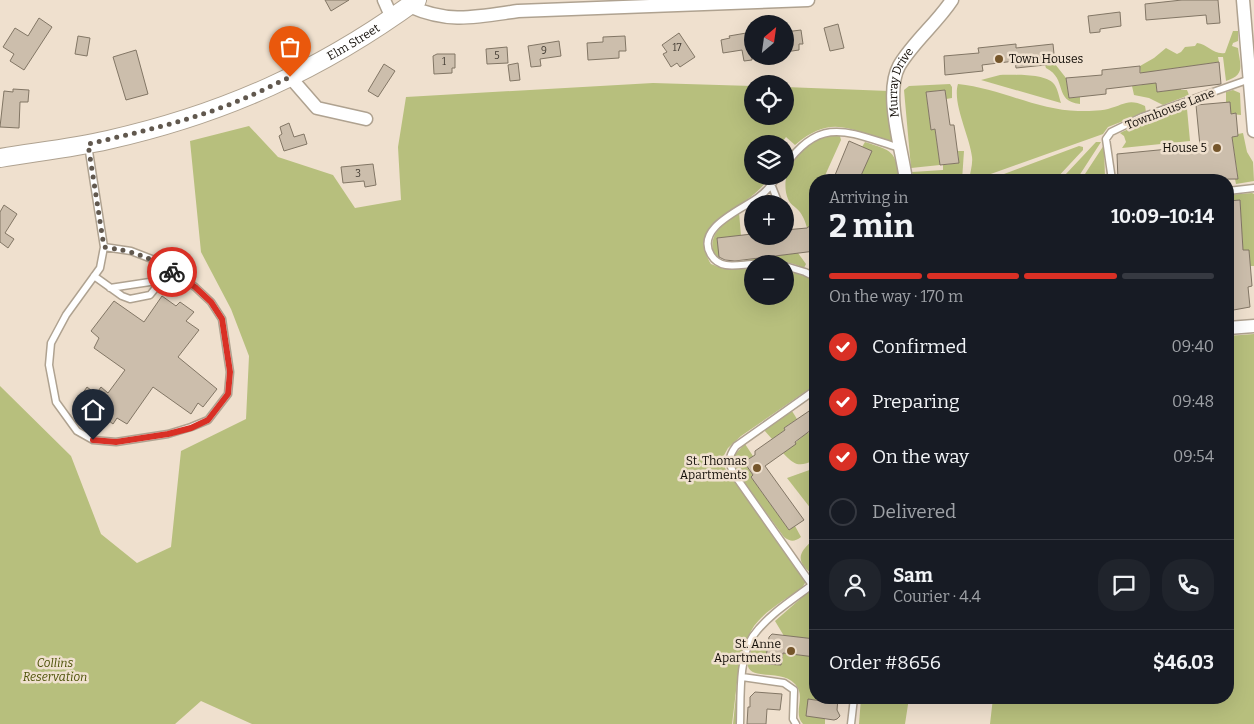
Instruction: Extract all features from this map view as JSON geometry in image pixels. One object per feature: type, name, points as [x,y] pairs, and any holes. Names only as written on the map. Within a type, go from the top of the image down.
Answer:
[{"type":"main road","name":"Elm Street","points":[[0,158],[88,144],[138,133],[206,113],[244,99],[316,65],[413,3]]},
{"type":"street","points":[[384,0],[392,18]]},
{"type":"street","points":[[413,3],[426,14],[442,18],[471,18],[518,11],[808,0]]},
{"type":"street","name":"Murray Drive","points":[[905,174],[893,90],[898,68],[952,0]]},
{"type":"street","points":[[1243,0],[1246,45],[1251,77],[1254,131]]},
{"type":"street","points":[[290,77],[317,108],[366,119]]},
{"type":"street","points":[[1234,328],[1254,326]]},
{"type":"lane","name":"Townhouse Lane","points":[[1111,174],[1106,139],[1111,132],[1142,117],[1251,77]]},
{"type":"lane","points":[[794,152],[816,136],[836,131],[847,132],[900,148]]},
{"type":"lane","points":[[88,144],[104,247],[100,268],[58,329],[51,343],[49,366],[56,402],[77,431],[93,440],[116,442],[168,434],[191,428],[208,420],[228,394],[230,372],[222,319],[211,302],[195,287],[156,261],[131,251],[104,247]]},
{"type":"lane","points":[[744,265],[726,266],[719,264],[708,250],[707,240],[712,231],[722,221],[761,196],[770,185]]},
{"type":"lane","points":[[1234,190],[1254,188]]},
{"type":"lane","points":[[794,269],[809,274]]},
{"type":"lane","points":[[94,276],[122,296],[130,299],[150,295],[170,270]]},
{"type":"lane","points":[[110,288],[163,280]]},
{"type":"lane","points":[[809,394],[736,446],[729,456],[729,465],[736,477],[809,579]]},
{"type":"lane","points":[[740,724],[742,677],[746,653],[752,638],[762,625],[779,610],[809,588]]},
{"type":"lane","points":[[742,677],[789,685],[794,690],[793,719],[796,724]]},
{"type":"lane","points":[[852,724],[854,704]]},
{"type":"green space","points":[[1233,31],[1238,31],[1238,41],[1233,43],[1232,46],[1238,48],[1240,69],[1237,76],[1226,81],[1223,57],[1218,57],[1219,62],[1155,71],[1157,92],[1181,89],[1187,90],[1189,95],[1163,105],[1149,98],[1134,95],[1132,86],[1142,85],[1140,66],[1166,48],[1177,54],[1185,47],[1195,46],[1197,43],[1217,52],[1225,53]]},
{"type":"green space","points":[[1055,64],[1066,78],[1069,98],[1080,97],[1080,104],[1066,99],[1057,78],[1045,65]]},
{"type":"green space","points":[[1000,75],[1028,75],[1050,80],[1056,88],[1061,103],[981,80]]},
{"type":"green space","name":"Collins Reservation","points":[[653,83],[744,86],[744,125],[794,125],[794,87],[889,91],[894,140],[892,142],[843,127],[821,129],[795,145],[794,135],[744,135],[744,185],[764,185],[752,195],[744,195],[744,201],[712,226],[706,234],[704,242],[705,252],[711,264],[724,269],[744,268],[744,305],[794,305],[794,272],[809,278],[809,389],[741,436],[728,448],[723,457],[725,468],[805,579],[802,588],[764,615],[748,636],[739,674],[736,724],[733,724],[739,666],[732,724],[252,724],[201,701],[175,724],[0,724],[0,386],[71,456],[101,534],[137,563],[171,547],[181,451],[246,419],[249,356],[231,309],[201,252],[190,141],[249,126],[278,157],[333,175],[355,208],[401,200],[398,147],[406,97]]},
{"type":"green space","points":[[950,84],[952,87],[952,98],[946,99],[945,90],[926,92],[931,130],[935,129],[940,165],[911,168],[904,90],[909,86]]},
{"type":"green space","points":[[958,84],[973,86],[1048,107],[1078,111],[1108,109],[1130,102],[1145,106],[1146,112],[1108,127],[1103,134],[991,174],[970,174],[971,149],[959,110]]},
{"type":"green space","points":[[1233,90],[1240,93],[1241,115],[1231,114],[1226,102],[1226,92]]},
{"type":"green space","points":[[1185,108],[1187,109],[1190,141],[1122,148],[1126,142],[1124,136],[1120,133]]},
{"type":"green space","points":[[1243,133],[1247,152],[1253,162],[1254,181],[1236,184],[1235,179],[1238,178],[1232,137]]},
{"type":"green space","points":[[837,134],[841,140],[826,174],[809,174],[809,226],[807,228],[802,214],[794,206],[794,195],[787,195],[786,185],[794,185],[794,159],[807,145],[817,139]]},
{"type":"green space","points":[[865,142],[891,153],[896,163],[898,174],[860,174],[862,147]]},
{"type":"green space","points":[[1096,142],[1101,142],[1080,174],[1066,174]]},
{"type":"green space","points":[[1104,145],[1105,174],[1085,174]]},
{"type":"green space","points":[[1079,146],[1083,147],[1083,150],[1061,174],[1004,174]]},
{"type":"green space","points":[[958,151],[964,151],[962,174],[912,174],[912,172],[943,170],[943,165],[959,163]]},
{"type":"green space","points":[[1234,194],[1254,194],[1254,266],[1250,266],[1249,250],[1243,250],[1240,200],[1234,200]]},
{"type":"green space","points":[[739,212],[741,236],[717,239],[720,259],[713,252],[713,239],[719,229]]},
{"type":"green space","points":[[798,253],[806,264],[804,268],[794,264],[794,255],[783,255]]},
{"type":"green space","points":[[1254,334],[1254,724],[990,724],[992,704],[1234,704],[1234,336]]},
{"type":"green space","points":[[792,411],[797,419],[772,439],[764,430]]},
{"type":"green space","points":[[808,432],[809,462],[794,463],[783,453]]},
{"type":"green space","points":[[745,444],[753,456],[744,463],[753,475],[751,477],[789,530],[795,526],[801,537],[799,539],[792,541],[784,537],[738,474],[735,467],[735,454]]},
{"type":"green space","points":[[809,470],[809,506],[787,478]]},
{"type":"green space","points":[[809,544],[809,572],[804,567],[801,558],[804,549]]},
{"type":"green space","points":[[809,592],[809,638],[784,636],[775,621]]},
{"type":"green space","points":[[753,646],[767,649],[765,664],[781,665],[783,653],[809,656],[809,704],[812,704],[825,718],[825,724],[803,724],[799,715],[800,694],[795,684],[778,676],[753,672],[748,667],[748,659]]},
{"type":"green space","points":[[861,704],[908,704],[905,724],[859,724]]},
{"type":"building","points":[[325,0],[349,0],[331,11]]},
{"type":"building","points":[[1182,0],[1218,0],[1220,23],[1207,24],[1206,15],[1146,20],[1145,4]]},
{"type":"building","points":[[1120,12],[1121,26],[1100,29],[1100,32],[1090,33],[1088,16]]},
{"type":"building","points":[[39,18],[52,27],[24,70],[10,61],[14,54],[3,47],[15,28],[28,36]]},
{"type":"building","points":[[838,24],[844,48],[830,51],[824,28]]},
{"type":"building","points":[[801,30],[803,44],[799,44],[799,50],[794,51],[794,31]]},
{"type":"building","points":[[679,33],[695,57],[680,67],[677,63],[671,67],[663,54],[667,52],[662,45]]},
{"type":"building","points":[[744,33],[744,61],[742,50],[723,53],[721,40],[730,38],[729,36]]},
{"type":"building","points":[[78,36],[90,38],[87,56],[75,54]]},
{"type":"building","points":[[625,36],[626,51],[619,51],[619,58],[588,60],[587,43],[603,42],[603,37]]},
{"type":"building","points":[[559,41],[561,56],[540,59],[541,66],[531,67],[528,46]]},
{"type":"building","name":"Town Houses","points":[[1016,44],[1016,48],[1053,44],[1055,64],[1016,68],[1015,61],[982,65],[983,71],[945,75],[944,56],[979,53],[978,48]]},
{"type":"building","points":[[507,47],[508,63],[487,64],[486,49]]},
{"type":"building","points":[[136,50],[148,94],[126,100],[113,57]]},
{"type":"building","points":[[437,54],[455,54],[455,68],[452,68],[452,73],[434,74],[433,56]]},
{"type":"building","points":[[1219,62],[1221,84],[1157,92],[1156,83],[1106,89],[1106,94],[1069,98],[1066,78],[1102,75],[1102,70],[1140,66],[1140,73]]},
{"type":"building","points":[[518,63],[520,80],[510,81],[508,65]]},
{"type":"building","points":[[384,64],[395,71],[378,97],[368,91]]},
{"type":"building","points":[[13,89],[29,90],[28,102],[20,102],[19,128],[0,127],[4,91],[13,92]]},
{"type":"building","points":[[945,90],[950,125],[954,125],[959,163],[940,165],[935,129],[931,130],[926,92]]},
{"type":"building","points":[[1230,102],[1231,114],[1236,113],[1238,136],[1232,137],[1238,179],[1234,179],[1234,174],[1118,174],[1117,154],[1200,146],[1196,105]]},
{"type":"building","points":[[289,123],[294,137],[304,134],[307,144],[284,151],[279,136],[282,134],[280,127]]},
{"type":"building","points":[[849,141],[872,151],[862,174],[835,174]]},
{"type":"building","points":[[373,164],[376,185],[365,187],[364,181],[343,183],[341,167]]},
{"type":"building","points":[[1234,200],[1240,200],[1243,250],[1249,250],[1252,286],[1248,287],[1250,307],[1234,310]]},
{"type":"building","points":[[4,205],[17,214],[5,233],[14,239],[8,248],[0,242],[0,212]]},
{"type":"building","points":[[809,226],[809,252],[783,255],[744,255],[744,260],[735,261],[719,257],[717,238],[744,235],[744,245],[794,245],[794,229]]},
{"type":"building","points":[[162,296],[176,306],[180,302],[194,312],[186,321],[199,330],[178,357],[217,389],[203,407],[198,403],[191,414],[153,387],[127,424],[117,418],[113,424],[104,417],[97,427],[76,414],[83,404],[78,400],[87,387],[96,394],[101,387],[108,393],[125,370],[94,348],[99,338],[91,331],[114,301],[144,322]]},
{"type":"building","name":"St. Thomas Apartments","points":[[809,411],[809,432],[795,442],[796,444],[765,466],[804,520],[789,530],[751,477],[753,475],[744,462],[755,455],[755,451],[785,430],[784,428]]},
{"type":"building","name":"St. Anne Apartments","points":[[772,634],[809,638],[809,656],[783,653],[781,665],[765,664],[769,637]]},
{"type":"building","name":"St. Anne Apartments","points":[[755,692],[782,694],[780,710],[767,709],[766,724],[747,724],[750,697]]},
{"type":"building","points":[[808,699],[809,704],[838,704],[837,710],[840,716],[834,720],[806,716]]},
{"type":"way so far","points":[[172,272],[156,261],[131,251],[104,247],[88,144],[138,133],[206,113],[244,99],[290,77]]},
{"type":"place","name":"Town Houses","points":[[999,59]]},
{"type":"place","name":"House 5","points":[[1217,148]]},
{"type":"place","name":"St. Thomas Apartments","points":[[757,468]]},
{"type":"place","name":"St. Anne Apartments","points":[[791,651]]},
{"type":"route","points":[[93,440],[116,442],[168,434],[191,428],[208,420],[228,394],[230,372],[222,319],[211,302],[195,287],[172,272]]}]
